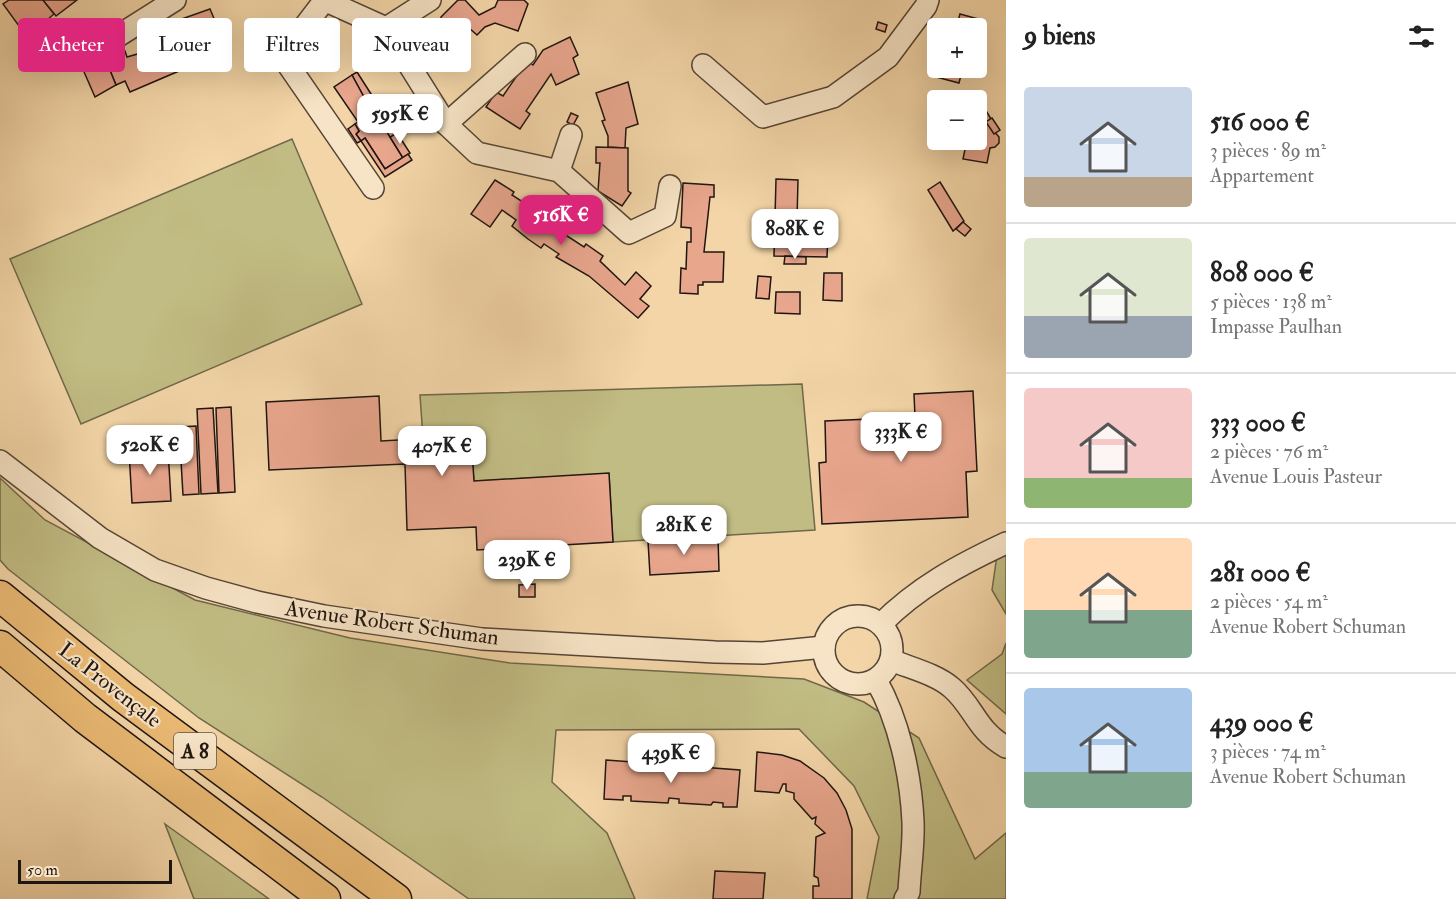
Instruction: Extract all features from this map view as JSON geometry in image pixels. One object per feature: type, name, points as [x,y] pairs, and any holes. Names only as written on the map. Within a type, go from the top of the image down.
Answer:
[{"type":"highway","name":"La Provençale","points":[[0,596],[123,697],[396,899]]},
{"type":"highway","name":"La Provençale","points":[[0,646],[85,718],[325,899]]},
{"type":"street","points":[[125,32],[175,0]]},
{"type":"street","points":[[364,18],[324,0],[282,56],[373,188]]},
{"type":"street","points":[[402,18],[430,0]]},
{"type":"street","points":[[703,65],[764,117],[833,97],[888,57],[926,6],[928,0]]},
{"type":"street","points":[[446,124],[525,54]]},
{"type":"street","points":[[414,72],[446,124],[477,153],[559,171],[629,233],[665,216],[670,186]]},
{"type":"street","points":[[559,171],[571,135]]},
{"type":"street","name":"Avenue Robert Schuman","points":[[0,461],[100,538],[155,570],[206,588],[257,602],[359,622],[482,639],[715,652],[763,653],[824,647]]},
{"type":"street","points":[[881,624],[910,596],[939,576],[1006,543]]},
{"type":"street","points":[[861,615],[881,624],[891,639],[891,660],[883,674],[876,680],[864,684],[851,684],[830,671],[825,660],[824,647],[832,627],[840,620],[861,615]]},
{"type":"street","points":[[891,660],[952,688],[977,723],[1006,747]]},
{"type":"street","points":[[876,680],[883,692],[906,770],[913,823],[909,892],[906,899]]},
{"type":"shaded area","points":[[292,139],[362,304],[81,424],[10,259]]},
{"type":"shaded area","points":[[802,384],[815,530],[613,542],[609,474],[474,481],[471,436],[423,438],[420,395]]},
{"type":"shaded area","points":[[0,478],[45,520],[195,600],[350,638],[510,663],[804,679],[864,702],[919,738],[975,859],[1006,833],[1006,899],[867,899],[879,837],[854,786],[799,729],[556,730],[552,782],[607,833],[635,899],[469,899],[322,797],[199,718],[8,569],[0,560]]},
{"type":"shaded area","points":[[1006,551],[1006,614],[992,590],[997,555]]},
{"type":"shaded area","points":[[1006,643],[1006,714],[967,680],[1002,654]]},
{"type":"shaded area","points":[[165,824],[269,899],[194,899]]},
{"type":"building","points":[[9,0],[43,0],[54,14],[49,18],[18,18],[18,25],[3,4]]},
{"type":"building","points":[[43,0],[77,0],[56,16]]},
{"type":"building","points":[[458,0],[465,0],[479,15],[495,7],[498,0],[524,0],[528,4],[518,31],[495,23],[485,27],[477,35],[471,30],[471,18],[441,17]]},
{"type":"building","points":[[210,9],[214,18],[184,18]]},
{"type":"building","points":[[960,14],[975,18],[959,18]]},
{"type":"building","points":[[878,22],[887,25],[885,32],[876,29]]},
{"type":"building","points":[[570,37],[578,55],[573,58],[579,74],[556,85],[551,74],[526,111],[530,114],[520,129],[486,107],[496,92],[503,96],[527,61],[533,65],[543,50]]},
{"type":"building","points":[[125,51],[127,57],[137,54],[137,72],[177,72],[130,92],[125,81],[116,85],[111,72],[125,72]]},
{"type":"building","points":[[84,72],[111,72],[116,85],[95,97]]},
{"type":"building","points":[[357,72],[380,108],[372,112],[352,75]]},
{"type":"building","points":[[352,75],[372,112],[358,122],[334,87]]},
{"type":"building","points":[[940,78],[960,78],[959,83]]},
{"type":"building","points":[[628,82],[638,124],[626,128],[625,148],[608,147],[608,136],[602,121],[605,120],[596,93]]},
{"type":"building","points":[[374,111],[403,158],[385,169],[365,138],[361,141],[356,134],[359,131],[355,124]]},
{"type":"building","points":[[571,113],[578,116],[573,125],[567,122]]},
{"type":"building","points":[[383,115],[389,125],[385,128],[378,118]]},
{"type":"building","points":[[992,118],[1000,130],[994,134],[987,121]]},
{"type":"building","points":[[987,123],[999,137],[999,143],[990,148],[987,163],[963,159],[965,150],[987,150]]},
{"type":"building","points":[[355,124],[359,131],[356,134],[361,141],[357,143],[348,129]]},
{"type":"building","points":[[397,133],[410,153],[403,158],[390,137]]},
{"type":"building","points":[[365,138],[385,169],[408,154],[412,160],[385,177],[361,141]]},
{"type":"building","points":[[596,147],[628,148],[628,191],[631,193],[622,206],[598,191],[600,163],[596,163]]},
{"type":"building","points":[[776,179],[798,180],[797,220],[803,220],[802,232],[828,233],[827,257],[774,256]]},
{"type":"building","points":[[495,180],[514,192],[512,195],[526,204],[524,208],[584,247],[586,244],[603,256],[600,261],[625,285],[636,272],[651,286],[640,299],[649,306],[638,318],[589,276],[556,257],[559,254],[544,244],[541,248],[528,239],[512,226],[516,220],[502,210],[490,227],[471,214]]},
{"type":"building","points":[[940,182],[964,221],[953,231],[928,190]]},
{"type":"building","points":[[683,183],[714,185],[714,197],[710,197],[704,252],[724,252],[723,282],[703,282],[703,285],[698,285],[698,294],[680,293],[681,268],[686,269],[687,242],[691,242],[691,228],[681,227]]},
{"type":"building","points":[[963,222],[971,229],[965,236],[956,229]]},
{"type":"building","points":[[785,256],[806,257],[806,264],[784,264]]},
{"type":"building","points":[[824,273],[842,273],[842,301],[823,300]]},
{"type":"building","points":[[758,276],[771,277],[769,299],[756,298]]},
{"type":"building","points":[[776,292],[800,292],[800,314],[775,313]]},
{"type":"building","points":[[973,391],[977,471],[966,472],[968,517],[822,524],[819,463],[826,462],[825,421],[915,417],[914,394]]},
{"type":"building","points":[[379,396],[381,441],[471,436],[474,481],[609,473],[613,542],[477,550],[476,527],[407,530],[405,464],[269,470],[266,402]]},
{"type":"building","points":[[231,407],[235,492],[219,493],[216,408]]},
{"type":"building","points":[[213,408],[218,493],[201,494],[197,409]]},
{"type":"building","points":[[196,426],[199,494],[183,495],[179,427]]},
{"type":"building","points":[[168,449],[171,501],[132,503],[129,451]]},
{"type":"building","points":[[718,537],[719,571],[650,575],[648,541]]},
{"type":"building","points":[[535,584],[535,597],[519,597],[519,585]]},
{"type":"building","points":[[757,752],[782,755],[800,761],[824,778],[837,793],[852,829],[852,899],[813,899],[813,886],[819,886],[818,878],[814,876],[816,837],[825,833],[815,824],[816,817],[812,819],[794,799],[794,793],[786,791],[786,784],[783,784],[779,793],[755,791]]},
{"type":"building","points":[[606,760],[740,770],[737,807],[723,807],[723,803],[713,802],[711,805],[679,803],[679,799],[669,798],[668,803],[631,801],[631,796],[623,796],[623,800],[604,799]]},
{"type":"building","points":[[715,871],[765,873],[763,899],[713,899]]}]
